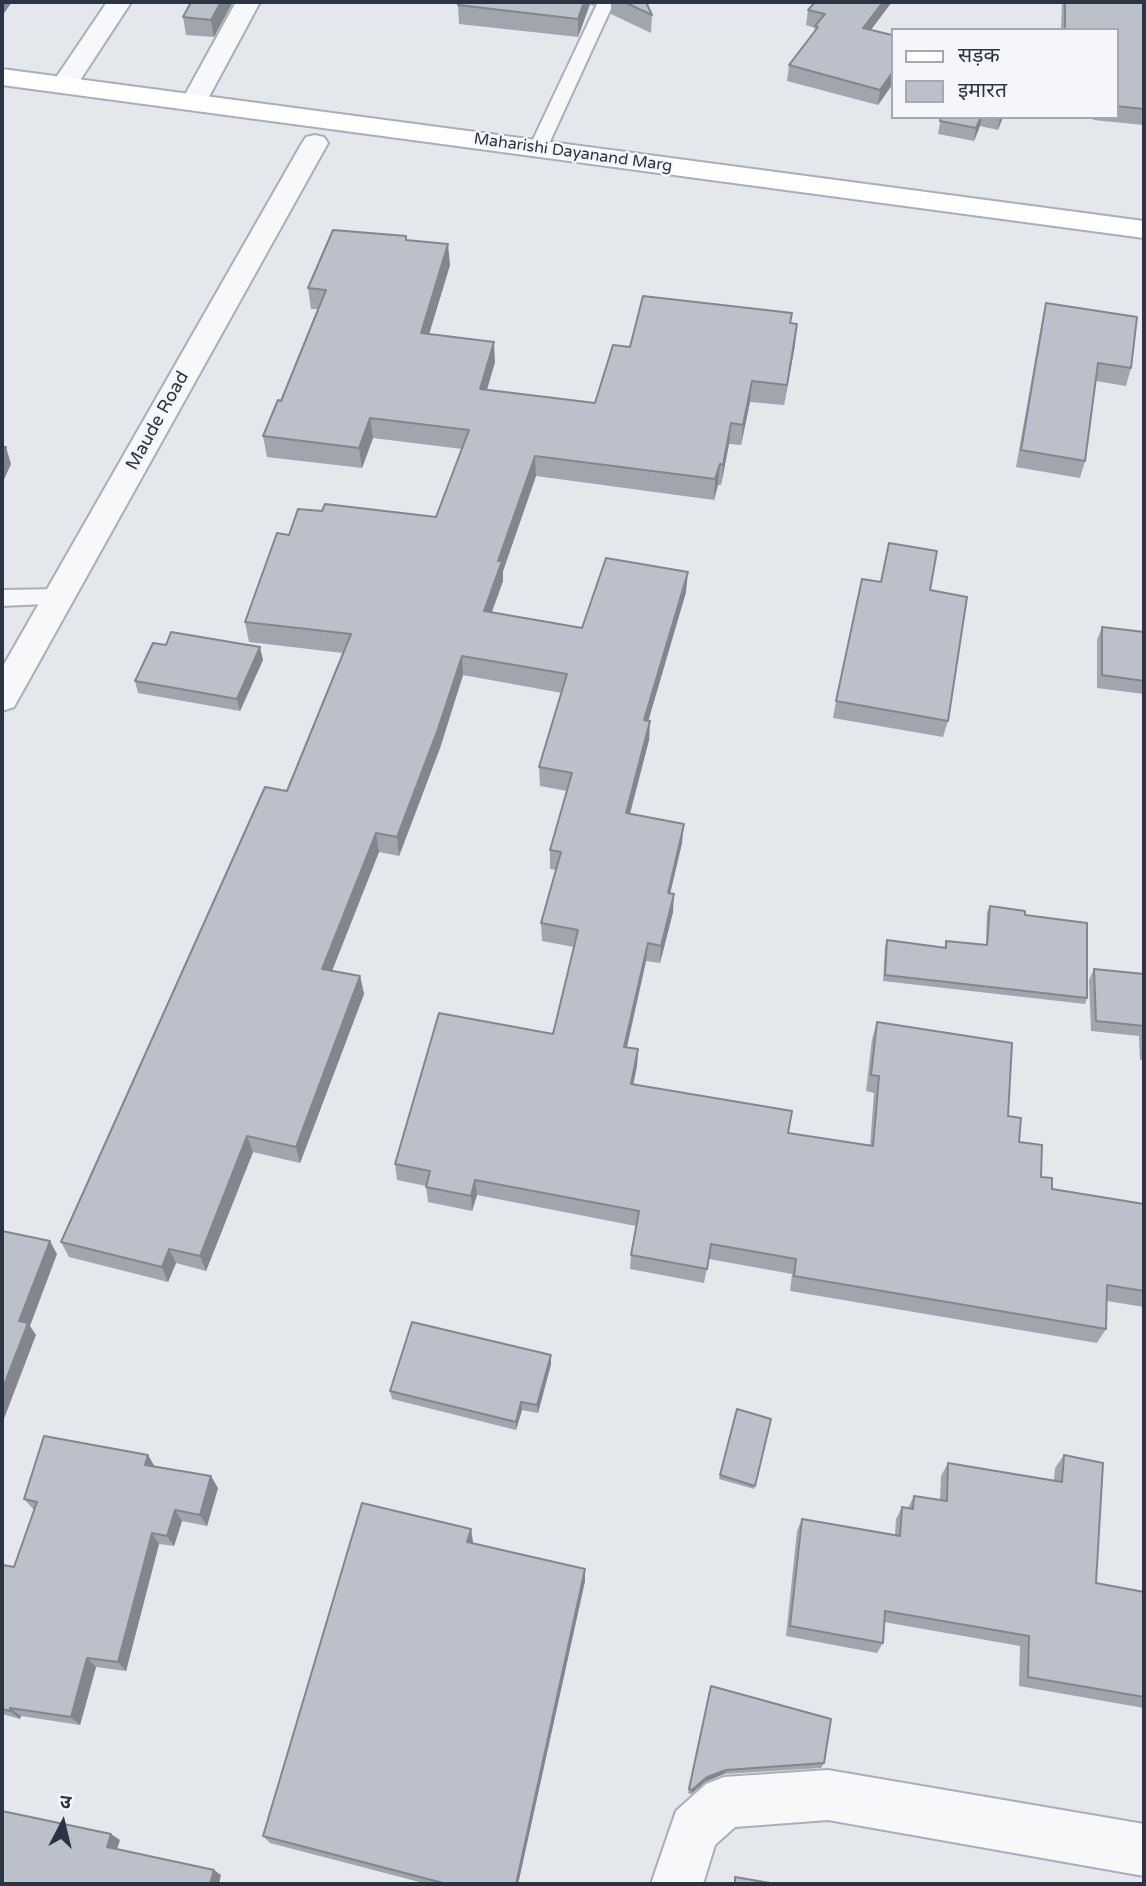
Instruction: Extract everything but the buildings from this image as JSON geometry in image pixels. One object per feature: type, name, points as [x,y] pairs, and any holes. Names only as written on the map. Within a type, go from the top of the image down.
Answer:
[{"type":"street","points":[[194,102],[248,2]]},
{"type":"street","points":[[64,85],[118,4]]},
{"type":"street","name":"Maharishi Dayanand Marg","points":[[2,77],[1144,230]]},
{"type":"street","name":"Maharishi Dayanand Marg","points":[[151,123],[1144,255]]},
{"type":"street","name":"Maude Road","points":[[2,698],[314,144]]},
{"type":"street","points":[[677,1884],[694,1829],[724,1802],[828,1795],[1144,1850]]},
{"type":"lane","points":[[538,148],[606,2]]},
{"type":"lane","points":[[2,598],[59,597]]}]
